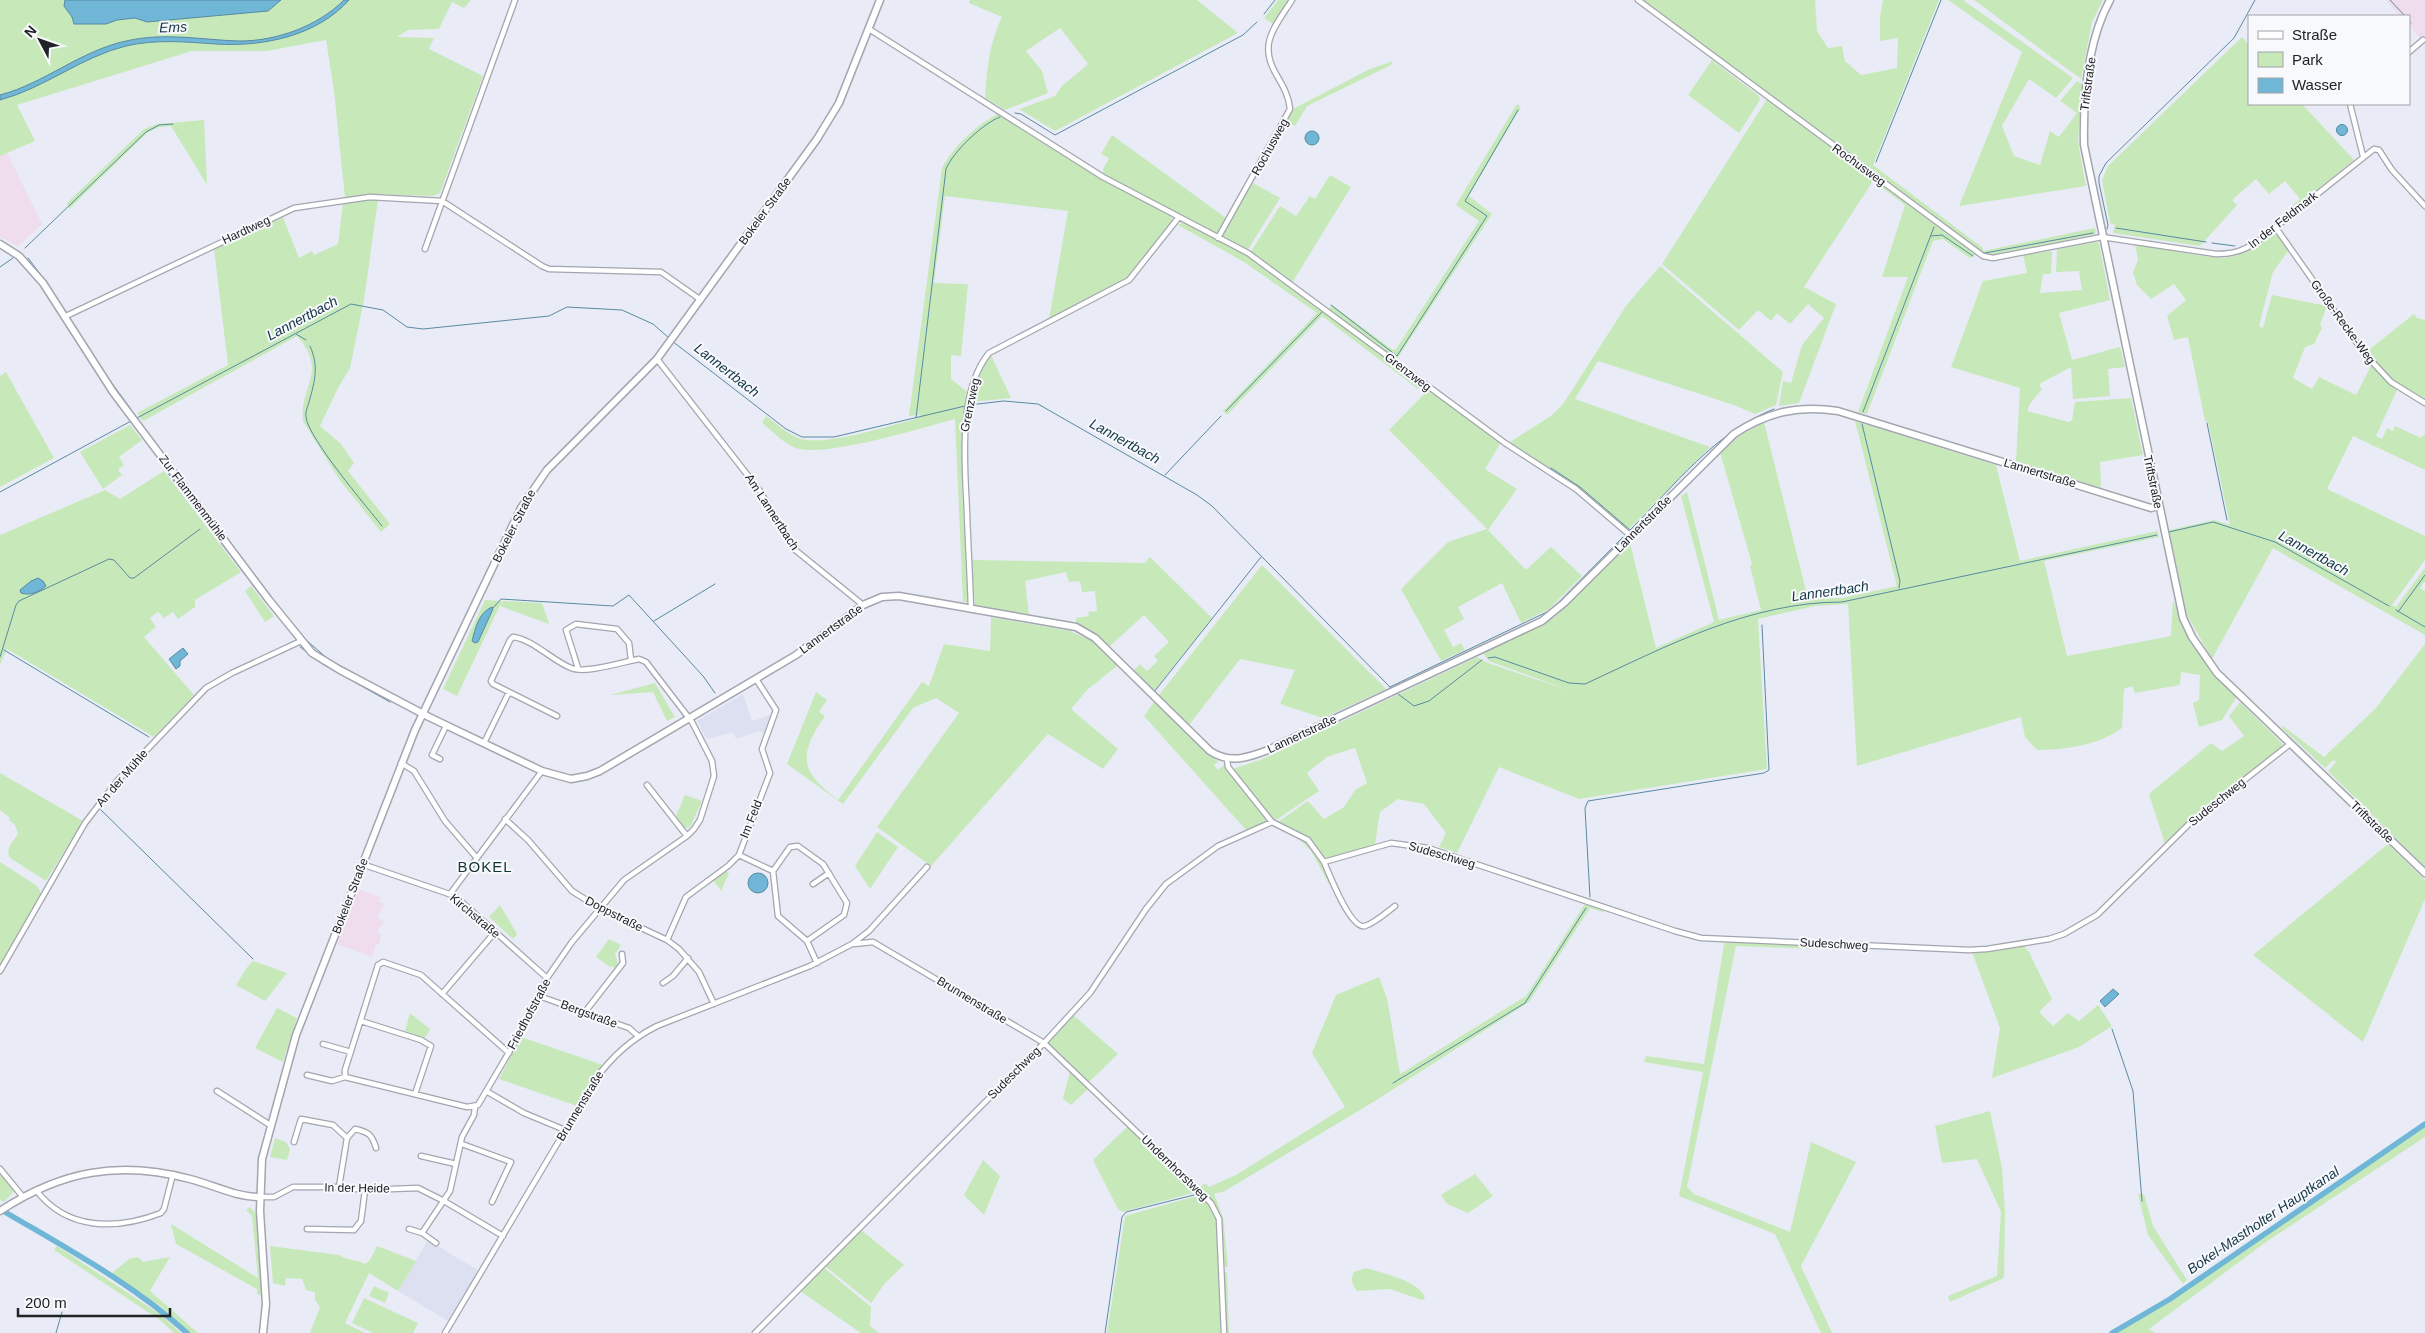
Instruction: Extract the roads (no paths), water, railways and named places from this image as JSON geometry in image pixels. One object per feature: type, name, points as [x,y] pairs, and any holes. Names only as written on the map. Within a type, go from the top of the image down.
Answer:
[{"type":"street","points":[[425,249],[515,0]]},
{"type":"street","name":"Bokeler Straße","points":[[263,1333],[265,1288],[260,1197],[262,1159],[270,1125],[296,1035],[401,764],[423,714],[521,508],[533,488],[547,470],[657,359],[832,116],[880,0]]},
{"type":"street","name":"Rochusweg","points":[[1218,238],[1290,109],[1289,97],[1268,59],[1267,46],[1292,0]]},
{"type":"street","name":"Rochusweg","points":[[1638,0],[1692,42],[1983,256],[1993,258],[2102,237]]},
{"type":"street","name":"Triftstraße","points":[[2110,0],[2103,13],[2093,48],[2083,116],[2084,145],[2158,506],[2183,618],[2192,637],[2217,673],[2425,873]]},
{"type":"street","name":"Grenzweg","points":[[869,29],[1103,177],[1248,253],[1505,443],[1576,489],[1631,536]]},
{"type":"street","points":[[2410,51],[2423,40]]},
{"type":"street","points":[[2350,105],[2363,156],[2374,149],[2379,150],[2392,170],[2425,206]]},
{"type":"street","name":"In der Feldmark","points":[[2102,237],[2216,254],[2234,254],[2251,246],[2276,228],[2363,156]]},
{"type":"street","name":"Hardtweg","points":[[64,317],[294,208],[370,197],[442,201],[542,266],[550,269],[661,272],[701,300]]},
{"type":"street","name":"Grenzweg","points":[[971,608],[964,438],[968,409],[981,363],[989,353],[1129,280],[1179,217]]},
{"type":"street","name":"Große-Recke-Weg","points":[[2276,228],[2364,353],[2391,382],[2425,403]]},
{"type":"street","name":"Zur Flammenmühle","points":[[0,244],[18,256],[31,268],[96,369],[301,642],[326,662],[423,714]]},
{"type":"street","name":"Am Lannertbach","points":[[657,359],[760,491],[794,549],[862,605]]},
{"type":"street","name":"Lannertstraße","points":[[423,714],[542,772],[566,779],[588,776],[796,655],[862,605],[882,597],[900,596],[1072,626],[1095,638],[1202,745],[1216,755],[1227,759],[1246,758],[1268,750],[1542,620],[1564,603],[1734,434],[1762,418],[1799,408],[1838,411],[2151,508],[2158,506]]},
{"type":"street","points":[[557,716],[493,684],[491,678],[513,637],[553,656],[572,669],[585,670],[631,660],[629,643],[617,629],[576,624],[566,630],[578,668]]},
{"type":"street","name":"An der Mühle","points":[[0,972],[85,823],[118,780],[206,688],[232,673],[301,642]]},
{"type":"street","name":"Friedhofstraße","points":[[422,1233],[450,1190],[462,1144],[462,1137],[474,1115],[475,1107],[509,1053],[547,978],[599,908],[624,880],[687,836],[700,820],[714,776],[712,761],[705,745],[662,680],[646,662],[639,659],[631,660]]},
{"type":"street","name":"Im Feld","points":[[667,940],[686,897],[728,866],[739,855],[770,773],[762,749],[776,710],[756,678]]},
{"type":"street","points":[[484,743],[509,692]]},
{"type":"street","points":[[440,759],[432,754],[446,726]]},
{"type":"street","name":"Sudeschweg","points":[[1324,862],[1391,843],[1401,843],[1428,848],[1700,938],[1987,949],[2064,934],[2097,915],[2190,823],[2290,744]]},
{"type":"street","points":[[1227,759],[1228,766],[1272,822],[1276,822],[1308,840],[1324,862],[1340,898],[1355,923],[1359,926],[1366,926],[1396,906]]},
{"type":"street","points":[[401,764],[414,771],[445,821],[476,857]]},
{"type":"street","points":[[450,894],[476,857],[542,772]]},
{"type":"street","points":[[647,785],[687,836]]},
{"type":"street","name":"Doppstraße","points":[[505,819],[528,840],[572,891],[599,908],[667,940],[688,958],[699,972],[714,1004]]},
{"type":"street","name":"Sudeschweg","points":[[755,1333],[1044,1043],[1090,993],[1146,909],[1166,884],[1218,846],[1272,822]]},
{"type":"street","points":[[807,940],[844,915],[848,903],[823,864],[794,845],[772,871],[778,916],[807,940],[817,963]]},
{"type":"street","points":[[739,855],[772,871]]},
{"type":"street","name":"Kirchstraße","points":[[362,864],[450,894],[547,978]]},
{"type":"street","name":"Brunnenstraße","points":[[445,1333],[566,1130],[606,1065],[618,1051],[638,1036],[817,963],[852,944],[868,931],[927,867]]},
{"type":"street","points":[[813,884],[829,873]]},
{"type":"street","points":[[868,931],[873,942]]},
{"type":"street","points":[[442,994],[496,932]]},
{"type":"street","name":"Brunnenstraße","points":[[852,944],[873,942],[1044,1043]]},
{"type":"street","points":[[585,1012],[623,964],[622,954]]},
{"type":"street","points":[[663,983],[674,976],[688,958]]},
{"type":"street","points":[[346,1077],[351,1052],[378,965],[383,962],[421,975],[509,1053]]},
{"type":"street","name":"Bergstraße","points":[[539,996],[628,1028],[638,1036]]},
{"type":"street","points":[[361,1021],[421,1040],[431,1046],[415,1094]]},
{"type":"street","name":"Undernhorstweg","points":[[1044,1043],[1212,1203],[1219,1219],[1224,1333]]},
{"type":"street","points":[[323,1044],[351,1052]]},
{"type":"street","points":[[307,1075],[332,1081],[346,1077],[475,1107]]},
{"type":"street","points":[[217,1091],[270,1125]]},
{"type":"street","points":[[486,1091],[524,1113],[566,1130]]},
{"type":"street","points":[[294,1142],[301,1119],[333,1126],[347,1138]]},
{"type":"street","points":[[339,1187],[347,1138],[355,1129],[369,1133],[373,1137],[376,1148]]},
{"type":"street","points":[[462,1144],[511,1162],[492,1202]]},
{"type":"street","points":[[421,1156],[456,1164]]},
{"type":"street","points":[[0,1169],[23,1197]]},
{"type":"street","points":[[0,1211],[36,1190],[74,1176],[108,1170],[142,1169],[173,1174],[235,1195],[260,1197]]},
{"type":"street","points":[[36,1190],[46,1202],[64,1214],[84,1223],[104,1225],[161,1213],[164,1209],[173,1174]]},
{"type":"street","name":"In der Heide","points":[[260,1197],[274,1197],[293,1187],[339,1187],[365,1190],[418,1188],[503,1236]]},
{"type":"street","points":[[307,1229],[354,1230],[361,1221],[365,1190]]},
{"type":"street","points":[[409,1229],[422,1233],[436,1243]]},
{"type":"water","points":[[65,0],[281,0],[268,11],[147,22],[135,18],[117,20],[106,24],[74,24],[72,17],[64,6]]},
{"type":"water","points":[[344,0],[349,0],[321,22],[305,31],[288,37],[270,41],[234,44],[160,42],[126,46],[94,57],[32,88],[0,100],[0,95],[32,83],[93,52],[126,41],[155,37],[240,41],[268,38],[282,35],[309,24],[334,9]]},
{"type":"water","points":[[2342,124],[2348,130],[2342,136],[2336,130]]},
{"type":"water","points":[[1312,131],[1317,133],[1319,138],[1317,143],[1312,145],[1307,143],[1305,138],[1307,133]]},
{"type":"water","points":[[38,578],[46,586],[34,593],[21,593],[20,590]]},
{"type":"water","points":[[492,607],[493,609],[478,642],[475,643],[472,641],[478,621]]},
{"type":"water","points":[[183,648],[188,654],[180,661],[180,666],[176,669],[169,659]]},
{"type":"water","points":[[758,873],[765,876],[768,883],[765,890],[758,893],[751,890],[748,883],[751,876]]},
{"type":"water","points":[[2113,989],[2119,994],[2105,1007],[2100,1001]]},
{"type":"waterway","points":[[1264,14],[1275,0]]},
{"type":"waterway","points":[[1876,162],[1941,0]]},
{"type":"waterway","points":[[2107,229],[2108,225],[2099,183],[2099,176],[2106,163],[2234,38],[2255,0]]},
{"type":"waterway","points":[[2390,0],[2404,15]]},
{"type":"waterway","points":[[1015,113],[1021,114],[1055,135],[1243,35],[1257,22]]},
{"type":"waterway","points":[[1331,305],[1397,356],[1487,216],[1465,201],[1518,110]]},
{"type":"waterway","points":[[916,418],[946,169],[969,139],[1000,117]]},
{"type":"waterway","points":[[25,248],[146,132],[159,125],[173,124]]},
{"type":"waterway","points":[[1863,412],[1934,227]]},
{"type":"waterway","points":[[2116,228],[2206,242]]},
{"type":"waterway","points":[[1985,253],[2093,233]]},
{"type":"waterway","points":[[1931,236],[1942,235],[1973,256]]},
{"type":"waterway","points":[[2212,243],[2235,246]]},
{"type":"waterway","points":[[0,267],[13,258]]},
{"type":"waterway","points":[[28,258],[65,311]]},
{"type":"waterway","name":"Lannertbach","points":[[137,418],[351,304],[383,310],[407,327],[423,329],[549,316],[567,307],[622,310],[653,324],[669,338]]},
{"type":"waterway","points":[[1226,411],[1322,312]]},
{"type":"waterway","points":[[69,318],[81,336]]},
{"type":"waterway","points":[[296,334],[306,340]]},
{"type":"waterway","name":"Lannertbach","points":[[672,341],[786,429],[802,437],[834,437],[965,406]]},
{"type":"waterway","points":[[310,346],[313,353],[315,374],[306,413],[309,427],[327,456],[382,526]]},
{"type":"waterway","points":[[103,371],[130,408]]},
{"type":"waterway","name":"Lannertbach","points":[[969,405],[1004,401],[1038,404],[1197,495],[1212,506],[1391,688]]},
{"type":"waterway","points":[[1551,468],[1580,487],[1630,530],[1679,478],[1714,446],[1733,431],[1774,409]]},
{"type":"waterway","points":[[1165,475],[1221,416]]},
{"type":"waterway","name":"Lannertbach","points":[[0,492],[131,421]]},
{"type":"waterway","points":[[2207,423],[2227,520]]},
{"type":"waterway","points":[[1862,424],[1900,581],[1899,588]]},
{"type":"waterway","points":[[167,472],[247,577]]},
{"type":"waterway","name":"Lannertbach","points":[[2169,532],[2213,522],[2275,542],[2389,606]]},
{"type":"waterway","points":[[0,657],[16,605],[19,601],[109,559],[114,560],[130,578],[134,578],[200,529]]},
{"type":"waterway","name":"Lannertbach","points":[[1488,658],[1495,657],[1569,683],[1585,684],[1678,641],[1742,618],[1775,609],[1808,604],[1842,602],[2157,535]]},
{"type":"waterway","points":[[1390,687],[1551,610],[1623,537]]},
{"type":"waterway","points":[[1154,692],[1261,557]]},
{"type":"waterway","points":[[2398,612],[2425,575]]},
{"type":"waterway","points":[[252,584],[277,616]]},
{"type":"waterway","points":[[654,621],[715,584]]},
{"type":"waterway","points":[[493,608],[501,599],[613,606],[629,595],[703,676],[715,693]]},
{"type":"waterway","name":"Lannertbach","points":[[2396,610],[2425,627]]},
{"type":"waterway","points":[[1590,897],[1585,808],[1588,801],[1764,773],[1769,770],[1762,625]]},
{"type":"waterway","points":[[306,640],[328,659],[383,689]]},
{"type":"waterway","points":[[300,647],[324,665],[390,702]]},
{"type":"waterway","points":[[4,650],[149,737]]},
{"type":"waterway","name":"Lannertbach","points":[[1398,694],[1414,706],[1429,701],[1482,660]]},
{"type":"waterway","points":[[99,808],[253,959]]},
{"type":"waterway","points":[[1393,1083],[1525,1003],[1586,908]]},
{"type":"waterway","points":[[2112,1029],[2133,1091],[2142,1201]]},
{"type":"waterway","name":"Bokel-Mastholter Hauptkanal","points":[[2112,1333],[2170,1299],[2425,1124]]},
{"type":"waterway","points":[[1105,1333],[1122,1217],[1126,1212],[1198,1194]]},
{"type":"waterway","name":"Bokel-Mastholter Hauptkanal","points":[[0,1209],[121,1282],[187,1333]]},
{"type":"waterway","points":[[56,1333],[62,1312]]},
{"type":"district","name":"BOKEL","points":[[485,867]]},
{"type":"water label","name":"Ems","points":[[173,27]]}]
